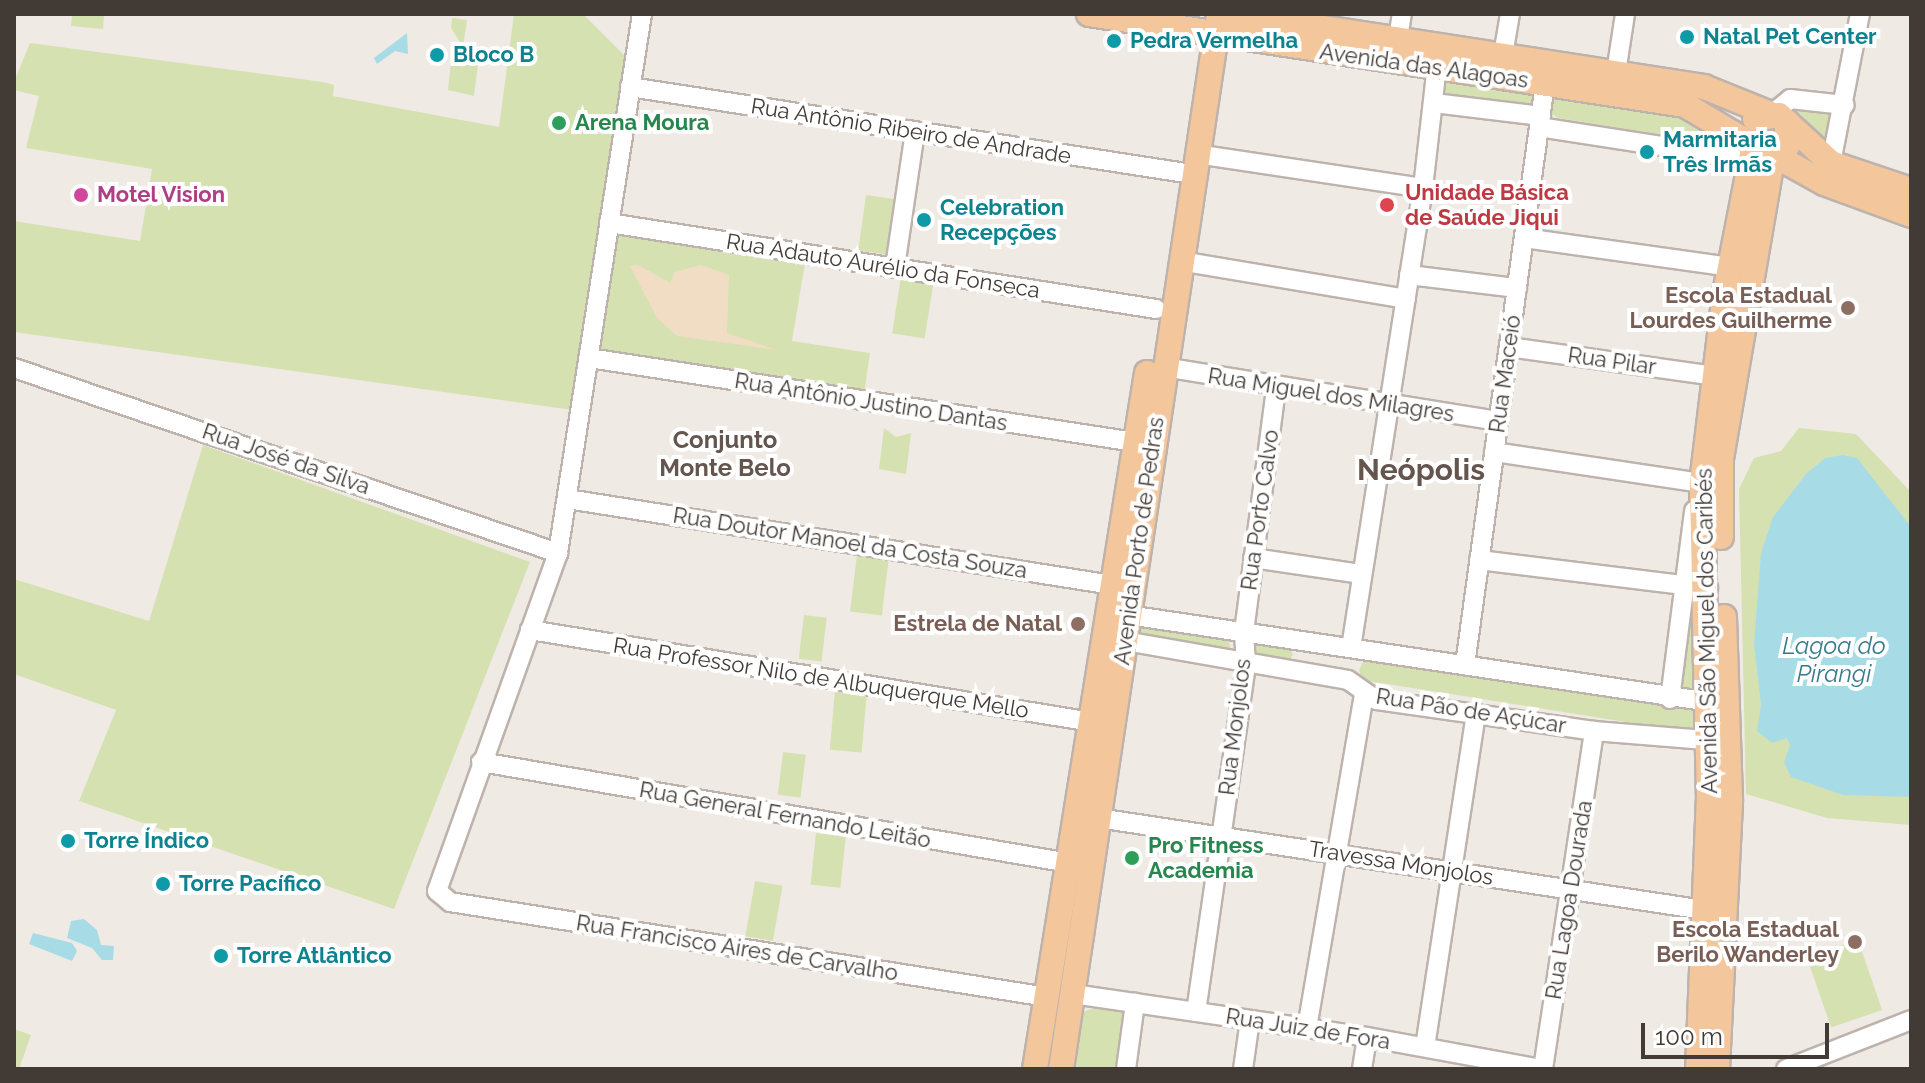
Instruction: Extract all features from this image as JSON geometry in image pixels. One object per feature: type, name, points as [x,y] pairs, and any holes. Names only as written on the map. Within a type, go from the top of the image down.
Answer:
[{"type":"main road","name":"Avenida das Alagoas","points":[[1089,14],[1212,26],[1396,50],[1545,83],[1615,83],[1724,92],[1776,116],[1831,163],[1911,190]]},
{"type":"main road","name":"Avenida das Alagoas","points":[[1233,14],[1291,18],[1396,50]]},
{"type":"main road","name":"Avenida Porto de Pedras","points":[[1145,444],[1164,367],[1180,261],[1189,167],[1212,26]]},
{"type":"main road","name":"Avenida das Alagoas","points":[[1438,57],[1503,55],[1615,83],[1685,105],[1760,150],[1847,194],[1911,215]]},
{"type":"main road","points":[[1776,116],[1791,138],[1760,150],[1751,123],[1776,116]]},
{"type":"main road","name":"Avenida São Miguel dos Caribés","points":[[1718,703],[1696,588],[1700,482],[1716,376],[1732,323],[1730,267],[1760,150]]},
{"type":"main road","name":"Avenida São Miguel dos Caribés","points":[[1717,1069],[1721,459],[1732,323],[1760,150]]},
{"type":"main road","name":"Avenida Porto de Pedras","points":[[1061,1069],[1073,994],[1081,865],[1145,444],[1156,309],[1189,167]]},
{"type":"main road","name":"Avenida Porto de Pedras","points":[[1035,1069],[1047,997],[1081,865],[1098,818],[1102,724],[1125,641],[1128,615],[1123,587]]},
{"type":"main road","name":"Avenida São Miguel dos Caribés","points":[[1698,1069],[1704,910],[1719,741]]},
{"type":"street","points":[[481,762],[558,553],[642,14]]},
{"type":"street","points":[[1396,50],[1402,14]]},
{"type":"street","points":[[1503,55],[1510,14]]},
{"type":"street","points":[[1615,83],[1625,14]]},
{"type":"street","points":[[1831,163],[1845,105],[1860,14]]},
{"type":"street","points":[[1351,648],[1423,188],[1438,57]]},
{"type":"street","name":"Rua Maceió","points":[[1465,665],[1545,83]]},
{"type":"street","name":"Rua Antônio Ribeiro de Andrade","points":[[630,87],[915,132],[1189,167],[1423,188]]},
{"type":"street","points":[[1776,116],[1790,99],[1845,105]]},
{"type":"street","name":"Avenida das Alagoas","points":[[1434,103],[1719,155],[1760,150]]},
{"type":"street","points":[[895,267],[915,132]]},
{"type":"street","name":"Rua Adauto Aurélio da Fonseca","points":[[609,223],[1156,309]]},
{"type":"street","points":[[1524,238],[1730,267]]},
{"type":"street","points":[[1180,261],[1406,299]]},
{"type":"street","points":[[1409,275],[1517,288]]},
{"type":"street","name":"Rua Pilar","points":[[1509,347],[1716,376]]},
{"type":"street","name":"Rua Antônio Justino Dantas","points":[[589,358],[1145,444]]},
{"type":"street","name":"Rua Miguel dos Milagres","points":[[1164,367],[1276,388],[1498,421]]},
{"type":"street","name":"Rua José da Silva","points":[[14,368],[558,553]]},
{"type":"street","name":"Rua Porto Calvo","points":[[1244,632],[1276,388]]},
{"type":"street","points":[[1494,452],[1700,482]]},
{"type":"street","name":"Rua Doutor Manoel da Costa Souza","points":[[567,499],[1123,587]]},
{"type":"street","points":[[1253,558],[1362,574]]},
{"type":"street","points":[[1479,560],[1696,588]]},
{"type":"street","name":"Avenida São Miguel dos Caribés","points":[[1670,699],[1696,588]]},
{"type":"street","name":"Rua Pão de Açúcar","points":[[1128,615],[1670,699],[1718,703]]},
{"type":"street","name":"Rua Professor Nilo de Albuquerque Mello","points":[[530,630],[1102,724]]},
{"type":"street","name":"Rua Monjolos","points":[[1196,1012],[1246,663],[1244,632]]},
{"type":"street","name":"Rua Pão de Açúcar","points":[[1125,641],[1348,680],[1377,700],[1594,731],[1719,741]]},
{"type":"street","points":[[1303,673],[1309,641]]},
{"type":"street","points":[[1307,1028],[1364,693]]},
{"type":"street","points":[[1425,1047],[1476,714]]},
{"type":"street","name":"Rua Lagoa Dourada","points":[[1542,1069],[1573,891],[1594,731]]},
{"type":"street","name":"Rua General Fernando Leitão","points":[[481,762],[1081,865]]},
{"type":"street","name":"Rua Francisco Aires de Carvalho","points":[[481,762],[437,885],[450,902],[1047,997]]},
{"type":"street","name":"Travessa Monjolos","points":[[1098,818],[1704,910]]},
{"type":"street","name":"Rua Juiz de Fora","points":[[1073,994],[1367,1037],[1542,1069]]},
{"type":"street","points":[[1126,1069],[1135,1003]]},
{"type":"street","points":[[1243,1069],[1250,1020]]},
{"type":"street","points":[[1786,1069],[1836,1060],[1911,1020]]},
{"type":"street","points":[[1362,1069],[1367,1037]]},
{"type":"green space","points":[[72,14],[104,14],[103,29],[71,26]]},
{"type":"green space","points":[[514,14],[583,14],[626,57],[573,410],[14,332],[14,221],[140,241],[152,169],[26,148],[39,96],[14,90],[14,82],[30,43],[323,82],[334,85],[333,96],[499,127]]},
{"type":"green space","points":[[452,18],[467,20],[463,47],[451,28]]},
{"type":"green space","points":[[463,53],[479,56],[474,96],[448,90],[451,62],[463,67]]},
{"type":"green space","points":[[1443,78],[1537,93],[1534,112],[1440,97]]},
{"type":"green space","points":[[1552,90],[1695,115],[1730,146],[1558,118],[1549,112]]},
{"type":"green space","points":[[1793,106],[1837,109],[1831,146],[1823,138]]},
{"type":"green space","points":[[866,195],[900,200],[892,255],[858,250]]},
{"type":"green space","points":[[617,234],[805,263],[792,341],[870,353],[864,394],[597,352]]},
{"type":"green space","points":[[901,277],[934,282],[925,338],[892,333]]},
{"type":"green space","points":[[884,428],[896,437],[911,433],[906,474],[879,469]]},
{"type":"green space","name":"Lagoa do Pirangi","points":[[1799,428],[1856,434],[1911,492],[1911,825],[1827,818],[1746,794],[1739,489],[1754,458],[1781,451]]},
{"type":"green space","points":[[203,445],[530,562],[394,909],[79,801],[116,710],[14,674],[14,579],[149,621]]},
{"type":"green space","points":[[857,555],[889,559],[882,615],[850,612]]},
{"type":"green space","points":[[1686,593],[1699,594],[1699,689],[1677,688]]},
{"type":"green space","points":[[804,615],[827,618],[821,661],[799,659]]},
{"type":"green space","points":[[1138,626],[1228,639],[1231,650],[1136,638]]},
{"type":"green space","points":[[1250,642],[1288,647],[1293,654],[1288,664],[1250,658]]},
{"type":"green space","points":[[1366,656],[1692,706],[1703,715],[1701,734],[1362,680],[1359,670]]},
{"type":"green space","points":[[835,690],[867,693],[862,753],[830,750]]},
{"type":"green space","points":[[783,752],[806,755],[801,797],[778,795]]},
{"type":"green space","points":[[816,833],[846,836],[840,888],[811,885]]},
{"type":"green space","points":[[755,881],[783,886],[773,941],[745,936]]},
{"type":"green space","points":[[1858,940],[1882,1010],[1831,1028],[1807,958]]},
{"type":"green space","points":[[1097,1007],[1130,1013],[1121,1069],[1070,1069],[1079,1013]]},
{"type":"green space","points":[[14,1029],[31,1035],[19,1069],[14,1069]]},
{"type":"sand","points":[[638,265],[670,283],[675,272],[701,265],[729,275],[727,333],[777,350],[677,336],[657,318],[630,266]]},
{"type":"water","points":[[407,33],[408,54],[395,51],[377,64],[374,58]]},
{"type":"water","name":"Lagoa do Pirangi","points":[[1843,455],[1857,458],[1911,527],[1911,797],[1843,795],[1791,777],[1784,762],[1790,745],[1787,738],[1772,743],[1757,731],[1761,705],[1754,644],[1761,553],[1773,517],[1806,474],[1825,458]]},
{"type":"water","points":[[84,919],[97,930],[101,945],[114,946],[113,960],[102,960],[92,948],[67,938],[71,921]]},
{"type":"water","points":[[33,933],[72,943],[77,951],[72,961],[29,944]]},
{"type":"place","name":"Natal Pet Center","points":[[1687,37]]},
{"type":"place","name":"Pedra Vermelha","points":[[1114,41]]},
{"type":"place","name":"Bloco B","points":[[437,55]]},
{"type":"place","name":"Arena Moura","points":[[559,123]]},
{"type":"place","name":"Marmitaria Três Irmãs","points":[[1647,152]]},
{"type":"place","name":"Motel Vision","points":[[81,195]]},
{"type":"place","name":"Unidade Básica de Saúde Jiqui","points":[[1387,205]]},
{"type":"place","name":"Celebration Recepções","points":[[924,220]]},
{"type":"place","name":"Escola Estadual Lourdes Guilherme","points":[[1848,308]]},
{"type":"place","name":"Estrela de Natal","points":[[1078,624]]},
{"type":"place","name":"Torre Índico","points":[[68,841]]},
{"type":"place","name":"Pro Fitness Academia","points":[[1132,858]]},
{"type":"place","name":"Torre Pacífico","points":[[163,884]]},
{"type":"place","name":"Escola Estadual Berilo Wanderley","points":[[1855,942]]},
{"type":"place","name":"Torre Atlântico","points":[[221,956]]},
{"type":"district","name":"Conjunto Monte Belo","points":[[725,454]]},
{"type":"district","name":"Neópolis","points":[[1421,470]]}]
